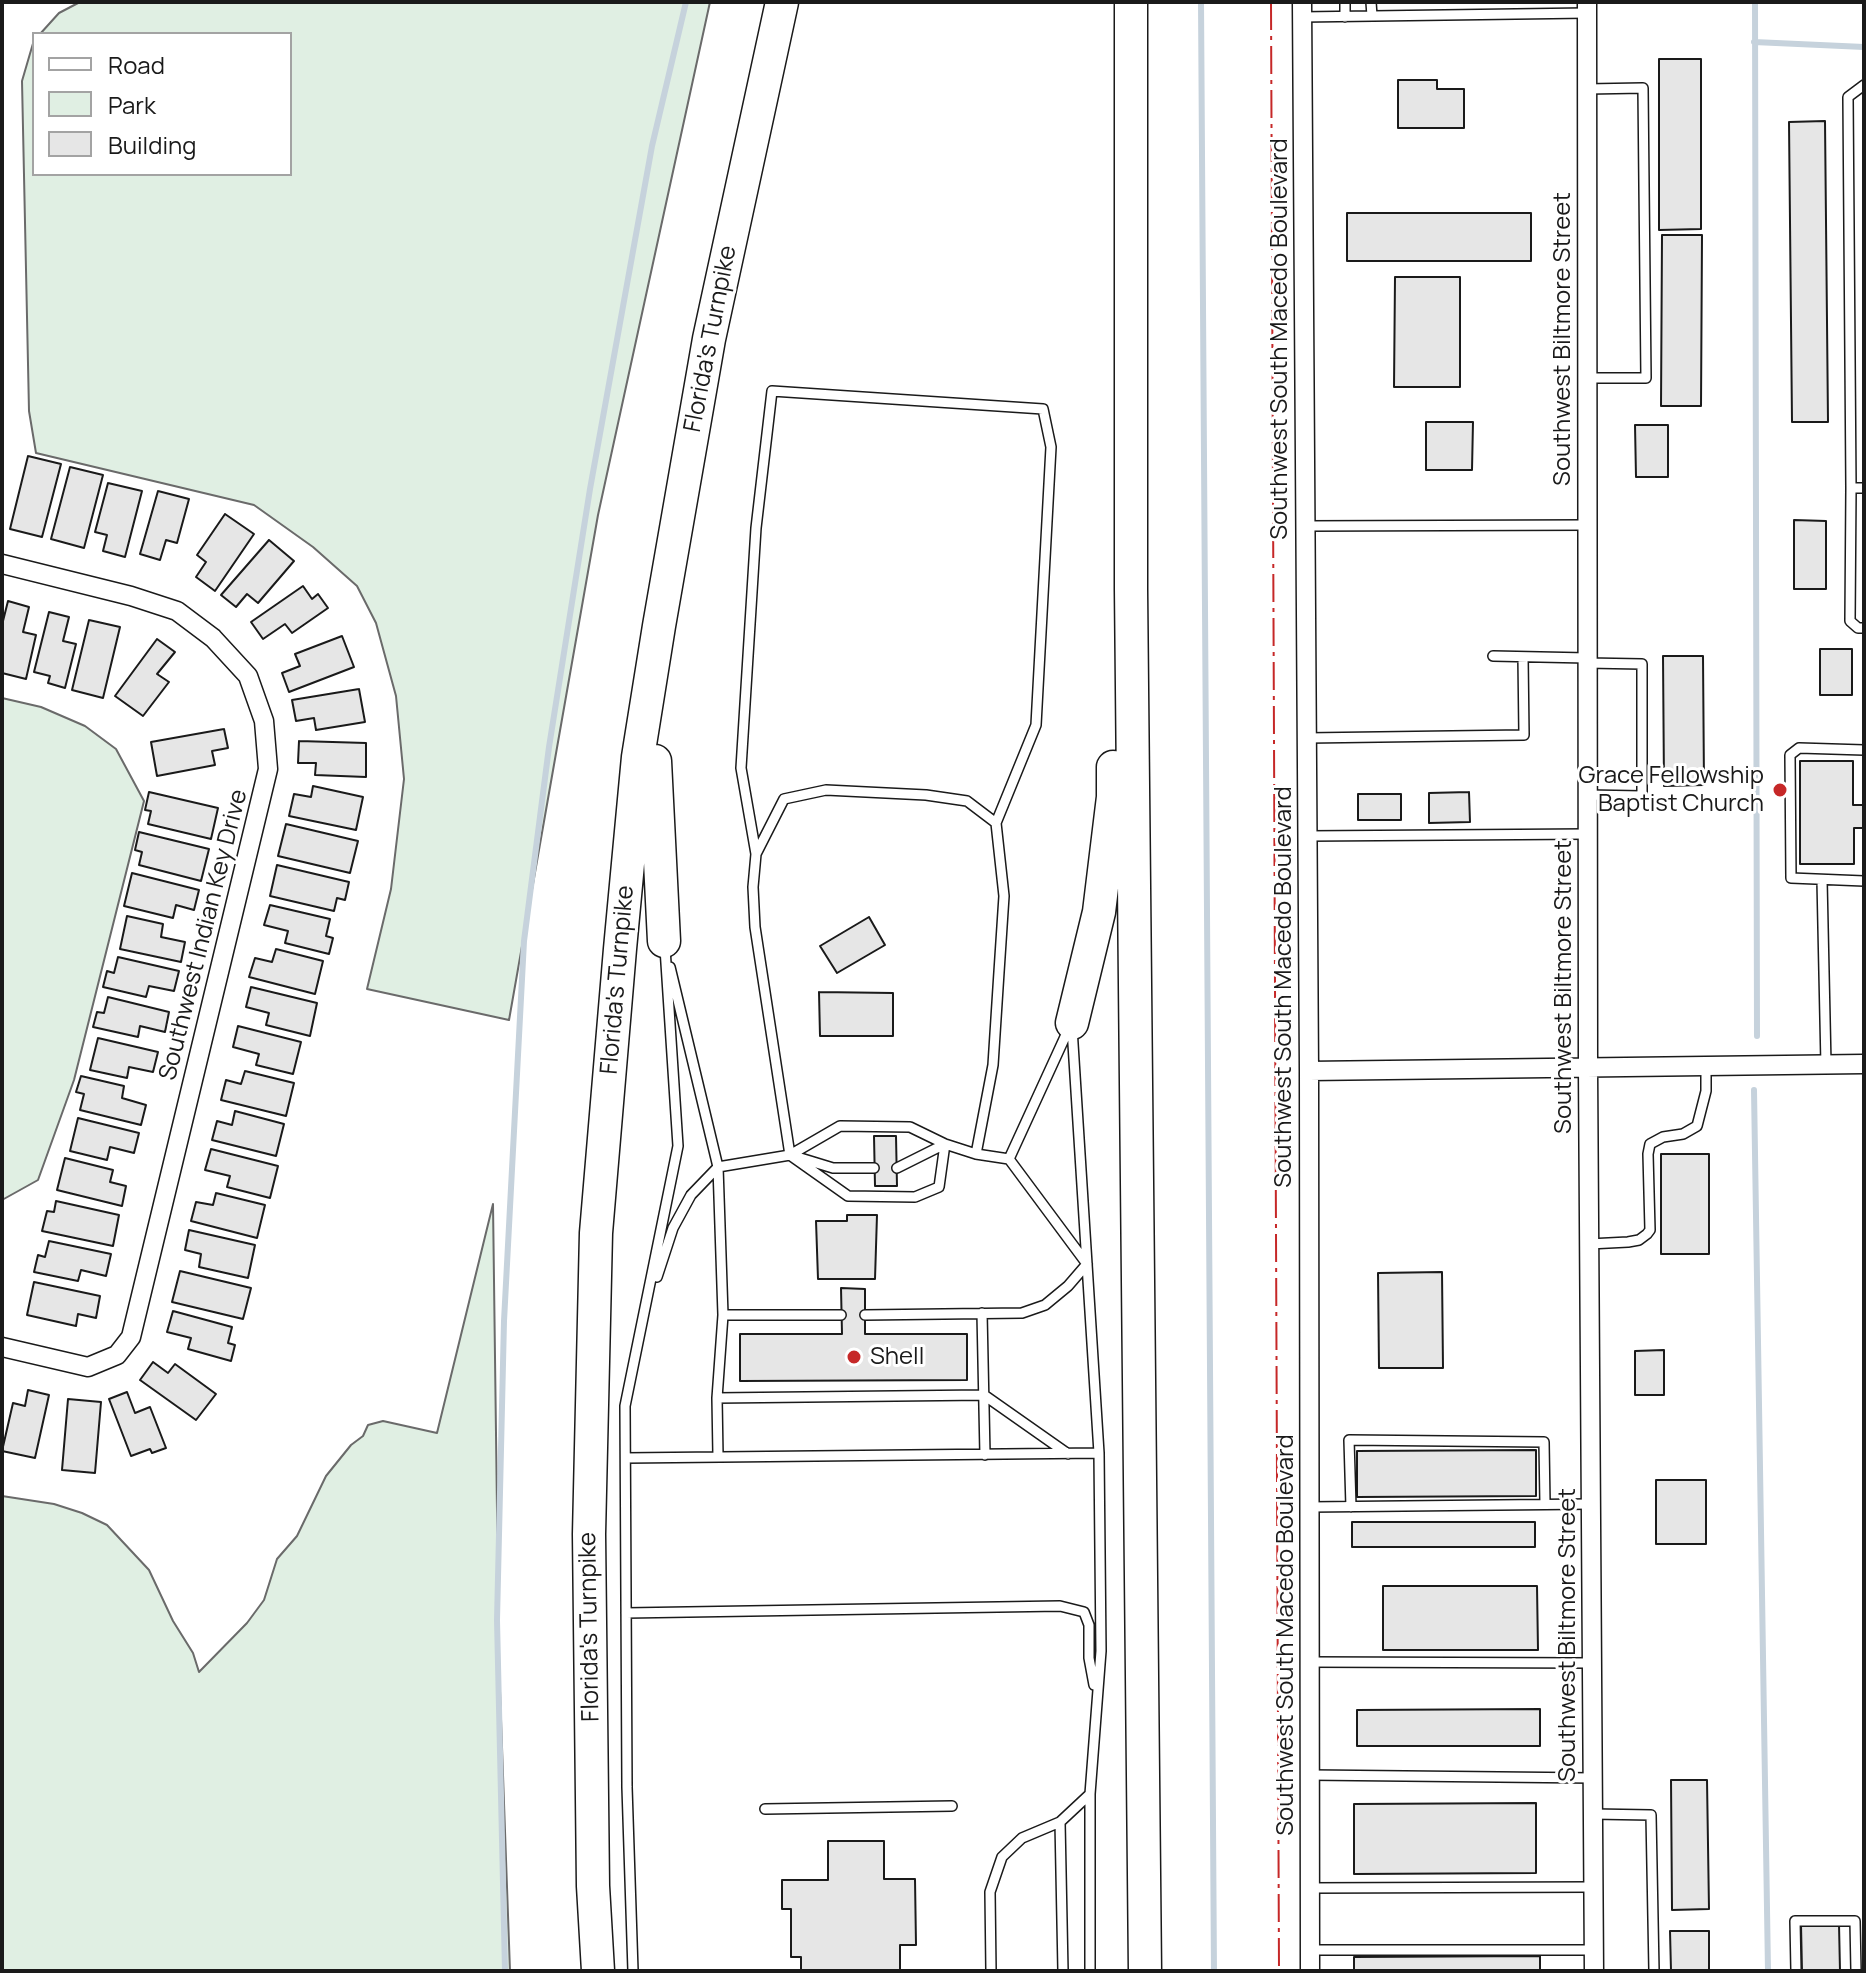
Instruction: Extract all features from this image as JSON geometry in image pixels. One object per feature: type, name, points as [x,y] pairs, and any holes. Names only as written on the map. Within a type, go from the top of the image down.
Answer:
[{"type":"highway","name":"Florida's Turnpike","points":[[598,1971],[593,1886],[589,1534],[596,1233],[638,757],[709,339],[782,2]]},
{"type":"highway","points":[[1131,2],[1131,589],[1145,1971]]},
{"type":"highway","points":[[1072,1023],[1099,912],[1113,797],[1116,665],[1131,589]]},
{"type":"highway","points":[[659,626],[655,776],[664,941]]},
{"type":"street","name":"Southwest Biltmore Street","points":[[1587,8],[1587,795],[1594,1971]]},
{"type":"street","name":"Southwest South Macedo Boulevard","points":[[1302,10],[1309,1071],[1310,1971]]},
{"type":"street","name":"Southwest Indian Key Drive","points":[[2,564],[131,596],[177,611],[213,638],[248,676],[264,721],[268,769],[131,1337],[117,1355],[88,1367],[2,1347]]},
{"type":"street","points":[[1309,1071],[1864,1064]]},
{"type":"lane","points":[[1345,2],[1345,17]]},
{"type":"lane","points":[[1371,2],[1372,16]]},
{"type":"lane","points":[[1421,15],[1422,2]]},
{"type":"lane","points":[[1475,2],[1475,15]]},
{"type":"lane","points":[[1514,2],[1515,14]]},
{"type":"lane","points":[[1540,2],[1540,14]]},
{"type":"lane","points":[[1302,10],[1345,17],[1540,14],[1587,8]]},
{"type":"lane","points":[[1864,85],[1848,97],[1850,621],[1858,628],[1864,628]]},
{"type":"lane","points":[[1587,89],[1643,88],[1646,378],[1587,378]]},
{"type":"lane","points":[[945,1144],[939,1187],[915,1197],[848,1196],[790,1155],[755,927],[753,887],[756,854],[741,768],[756,528],[772,391],[1043,409],[1051,447],[1036,725],[996,823],[1004,896],[993,1065],[976,1154]]},
{"type":"lane","points":[[1851,488],[1864,488]]},
{"type":"lane","points":[[1306,526],[1587,525]]},
{"type":"lane","points":[[1493,656],[1642,664],[1642,796],[1587,795]]},
{"type":"lane","points":[[1307,738],[1524,735],[1523,657]]},
{"type":"lane","points":[[1864,750],[1799,748],[1790,755],[1791,878],[1864,881]]},
{"type":"lane","points":[[756,854],[784,799],[826,790],[926,795],[967,801],[996,823]]},
{"type":"lane","points":[[1308,836],[1588,834]]},
{"type":"lane","points":[[1822,880],[1826,1065]]},
{"type":"lane","points":[[664,941],[718,1167],[723,1315],[717,1398],[718,1456]]},
{"type":"lane","points":[[633,1971],[627,1798],[625,1406],[678,1146],[664,941]]},
{"type":"lane","points":[[1009,1159],[1072,1023]]},
{"type":"lane","points":[[1072,1023],[1099,1453],[1101,1651],[1090,1794],[1090,1971]]},
{"type":"lane","points":[[1589,1244],[1639,1240],[1650,1230],[1650,1144],[1663,1137],[1683,1134],[1697,1126],[1706,1091],[1706,1067]]},
{"type":"lane","points":[[645,1312],[673,1228],[691,1195],[718,1167],[790,1155],[840,1126],[910,1127],[945,1144],[976,1154],[1009,1159],[1087,1264]]},
{"type":"lane","points":[[897,1168],[945,1144]]},
{"type":"lane","points":[[790,1155],[833,1168],[874,1168]]},
{"type":"lane","points":[[865,1315],[1022,1313],[1045,1305],[1068,1286],[1087,1264]]},
{"type":"lane","points":[[982,1313],[985,1455]]},
{"type":"lane","points":[[723,1315],[841,1315]]},
{"type":"lane","points":[[717,1398],[984,1395],[1068,1454]]},
{"type":"lane","points":[[1351,1507],[1349,1440],[1544,1442],[1545,1504]]},
{"type":"lane","points":[[626,1458],[1099,1453]]},
{"type":"lane","points":[[1310,1507],[1591,1504]]},
{"type":"lane","points":[[626,1613],[1060,1606],[1084,1612],[1089,1625],[1089,1658],[1096,1696]]},
{"type":"lane","points":[[1309,1662],[1592,1663]]},
{"type":"lane","points":[[1310,1775],[1593,1778]]},
{"type":"lane","points":[[991,1971],[990,1892],[1002,1857],[1022,1838],[1060,1822],[1090,1794]]},
{"type":"lane","points":[[765,1809],[952,1806]]},
{"type":"lane","points":[[1593,1814],[1651,1815],[1654,1971]]},
{"type":"lane","points":[[1060,1822],[1063,1971]]},
{"type":"lane","points":[[1310,1888],[1593,1887]]},
{"type":"lane","points":[[1796,1971],[1795,1921],[1855,1921],[1860,1955],[1856,1971]]},
{"type":"lane","points":[[1310,1950],[1594,1950]]},
{"type":"green space","points":[[80,2],[710,2],[598,515],[509,1020],[367,989],[391,889],[404,779],[396,696],[376,623],[357,586],[313,547],[254,505],[36,453],[29,411],[22,81],[32,47],[32,176],[292,176],[292,32],[42,32],[59,13]]},
{"type":"green space","points":[[2,698],[41,707],[85,726],[116,749],[144,801],[74,1080],[38,1180],[2,1200]]},
{"type":"green space","points":[[493,1204],[499,1663],[510,1971],[2,1971],[2,1496],[54,1504],[107,1525],[149,1570],[173,1621],[193,1653],[199,1672],[247,1623],[264,1600],[277,1559],[297,1536],[326,1476],[351,1445],[363,1436],[368,1425],[383,1421],[437,1433]]},
{"type":"building","points":[[1659,59],[1701,59],[1701,229],[1659,230]]},
{"type":"building","points":[[1398,80],[1437,80],[1437,89],[1464,89],[1464,128],[1398,128]]},
{"type":"building","points":[[1825,121],[1828,422],[1792,422],[1789,122]]},
{"type":"building","points":[[1347,213],[1531,213],[1531,261],[1347,261]]},
{"type":"building","points":[[1662,235],[1702,235],[1701,406],[1661,406]]},
{"type":"building","points":[[1395,277],[1460,277],[1460,387],[1394,387]]},
{"type":"building","points":[[1426,422],[1473,422],[1472,470],[1426,470]]},
{"type":"building","points":[[1635,425],[1668,425],[1668,477],[1636,477]]},
{"type":"building","points":[[28,456],[61,464],[42,537],[10,529]]},
{"type":"building","points":[[70,467],[103,475],[84,548],[51,539]]},
{"type":"building","points":[[108,483],[142,491],[125,557],[103,551],[107,535],[95,532]]},
{"type":"building","points":[[158,491],[189,499],[177,543],[166,540],[160,560],[140,554]]},
{"type":"building","points":[[225,514],[254,534],[215,591],[196,577],[206,562],[197,555]]},
{"type":"building","points":[[1794,520],[1826,521],[1826,589],[1794,589]]},
{"type":"building","points":[[269,540],[294,561],[258,603],[247,594],[236,607],[221,595]]},
{"type":"building","points":[[303,586],[312,599],[318,594],[328,608],[292,633],[285,624],[263,639],[251,622]]},
{"type":"building","points":[[8,601],[29,607],[23,632],[36,635],[26,679],[2,673],[2,625]]},
{"type":"building","points":[[49,612],[69,617],[63,641],[76,644],[65,688],[48,683],[50,676],[34,672]]},
{"type":"building","points":[[89,620],[120,627],[103,698],[72,690]]},
{"type":"building","points":[[342,636],[354,667],[289,692],[282,673],[300,666],[295,654]]},
{"type":"building","points":[[157,639],[175,652],[157,674],[169,682],[143,716],[115,696]]},
{"type":"building","points":[[1820,649],[1852,649],[1852,695],[1820,695]]},
{"type":"building","points":[[1663,656],[1703,656],[1704,785],[1664,786]]},
{"type":"building","points":[[359,689],[365,722],[316,730],[314,718],[296,721],[292,700]]},
{"type":"building","points":[[224,729],[228,748],[212,751],[215,765],[157,776],[151,742]]},
{"type":"building","points":[[299,741],[366,743],[366,777],[315,775],[316,763],[298,763]]},
{"type":"building","points":[[1800,761],[1853,761],[1853,805],[1864,805],[1864,828],[1854,828],[1854,864],[1800,864]]},
{"type":"building","points":[[313,786],[363,797],[356,830],[289,816],[294,794],[311,797]]},
{"type":"building","points":[[149,792],[218,808],[211,839],[148,824],[151,811],[145,810]]},
{"type":"building","points":[[1469,792],[1470,822],[1429,823],[1429,793]]},
{"type":"building","points":[[1358,794],[1401,794],[1401,820],[1358,820]]},
{"type":"building","points":[[286,824],[358,841],[350,873],[278,856]]},
{"type":"building","points":[[139,832],[209,849],[201,881],[139,865],[142,852],[135,850]]},
{"type":"building","points":[[277,865],[349,882],[345,900],[337,898],[334,911],[270,896]]},
{"type":"building","points":[[132,873],[199,890],[194,910],[176,905],[173,918],[124,906]]},
{"type":"building","points":[[270,905],[330,919],[326,936],[333,938],[329,954],[285,943],[288,931],[264,925]]},
{"type":"building","points":[[127,916],[163,924],[161,937],[185,942],[181,962],[120,949]]},
{"type":"building","points":[[869,917],[885,945],[837,973],[820,946]]},
{"type":"building","points":[[276,949],[323,961],[315,994],[249,977],[255,958],[272,962]]},
{"type":"building","points":[[118,957],[179,971],[174,991],[149,986],[146,997],[103,987],[107,971],[114,973]]},
{"type":"building","points":[[251,987],[317,1003],[310,1036],[266,1025],[269,1013],[246,1007]]},
{"type":"building","points":[[819,992],[893,993],[893,1036],[820,1036]]},
{"type":"building","points":[[108,997],[169,1012],[165,1032],[140,1026],[138,1037],[93,1027],[97,1012],[104,1013]]},
{"type":"building","points":[[238,1026],[301,1042],[293,1074],[256,1065],[259,1054],[233,1047]]},
{"type":"building","points":[[98,1038],[158,1052],[153,1072],[129,1067],[127,1078],[90,1070]]},
{"type":"building","points":[[245,1071],[294,1083],[286,1116],[221,1100],[226,1080],[241,1084]]},
{"type":"building","points":[[81,1076],[124,1086],[122,1098],[146,1105],[141,1125],[80,1110],[84,1094],[76,1092]]},
{"type":"building","points":[[235,1111],[284,1124],[276,1156],[212,1140],[217,1121],[232,1125]]},
{"type":"building","points":[[78,1118],[139,1133],[134,1153],[110,1147],[107,1160],[70,1151]]},
{"type":"building","points":[[874,1136],[896,1136],[897,1186],[875,1186]]},
{"type":"building","points":[[211,1149],[278,1166],[270,1198],[227,1187],[230,1176],[205,1170]]},
{"type":"building","points":[[1661,1154],[1709,1154],[1709,1254],[1661,1254]]},
{"type":"building","points":[[65,1158],[113,1170],[110,1182],[126,1186],[122,1206],[57,1190]]},
{"type":"building","points":[[216,1193],[265,1205],[257,1238],[191,1221],[196,1202],[213,1205]]},
{"type":"building","points":[[56,1201],[119,1215],[113,1246],[42,1231],[47,1211],[54,1212]]},
{"type":"building","points":[[847,1215],[877,1215],[875,1279],[818,1279],[816,1221],[847,1221]]},
{"type":"building","points":[[189,1230],[255,1245],[248,1278],[199,1267],[201,1254],[185,1250]]},
{"type":"building","points":[[49,1241],[111,1254],[106,1276],[81,1270],[78,1281],[34,1272],[38,1255],[45,1257]]},
{"type":"building","points":[[180,1271],[251,1288],[243,1319],[172,1302]]},
{"type":"building","points":[[1442,1272],[1443,1368],[1379,1368],[1378,1273]]},
{"type":"building","points":[[34,1282],[100,1296],[96,1318],[78,1314],[76,1326],[27,1315]]},
{"type":"building","name":"Shell","points":[[841,1288],[865,1289],[865,1334],[967,1334],[967,1380],[740,1381],[740,1334],[842,1334]]},
{"type":"building","points":[[173,1311],[232,1327],[228,1343],[235,1345],[231,1361],[188,1349],[191,1338],[167,1332]]},
{"type":"building","points":[[1664,1350],[1664,1395],[1635,1395],[1635,1351]]},
{"type":"building","points":[[153,1362],[168,1373],[175,1364],[216,1394],[196,1420],[140,1380]]},
{"type":"building","points":[[28,1390],[49,1395],[35,1458],[2,1451],[13,1403],[25,1406]]},
{"type":"building","points":[[127,1392],[135,1413],[150,1407],[166,1448],[152,1453],[150,1449],[131,1456],[109,1399]]},
{"type":"building","points":[[68,1399],[101,1402],[95,1473],[62,1470]]},
{"type":"building","points":[[1536,1450],[1536,1496],[1357,1497],[1357,1451]]},
{"type":"building","points":[[1656,1480],[1706,1480],[1706,1544],[1656,1544]]},
{"type":"building","points":[[1352,1522],[1535,1522],[1535,1547],[1352,1547]]},
{"type":"building","points":[[1383,1586],[1537,1586],[1538,1650],[1383,1650]]},
{"type":"building","points":[[1540,1709],[1540,1746],[1357,1746],[1357,1710]]},
{"type":"building","points":[[1671,1780],[1707,1780],[1709,1909],[1672,1910]]},
{"type":"building","points":[[1536,1803],[1536,1873],[1354,1874],[1354,1804]]},
{"type":"building","points":[[828,1841],[884,1841],[884,1879],[915,1879],[916,1945],[900,1945],[900,1971],[801,1971],[801,1957],[791,1957],[791,1909],[782,1909],[782,1880],[828,1880]]},
{"type":"building","points":[[1839,1924],[1840,1971],[1802,1971],[1801,1925]]},
{"type":"building","points":[[1670,1931],[1709,1931],[1709,1971],[1671,1971]]},
{"type":"building","points":[[1540,1956],[1540,1971],[1354,1971],[1354,1957]]},
{"type":"waterway","points":[[505,1971],[497,1620],[504,1321],[524,941],[549,747],[590,489],[652,146],[686,2]]},
{"type":"waterway","points":[[1201,2],[1214,1971]]},
{"type":"waterway","points":[[1755,2],[1757,1036]]},
{"type":"waterway","points":[[1754,42],[1864,47]]},
{"type":"waterway","points":[[1754,1090],[1768,1971]]},
{"type":"power","points":[[1271,2],[1279,1971]]},
{"type":"place","name":"Grace Fellowship Baptist Church","points":[[1780,790]]},
{"type":"place","name":"Shell","points":[[854,1357]]}]
